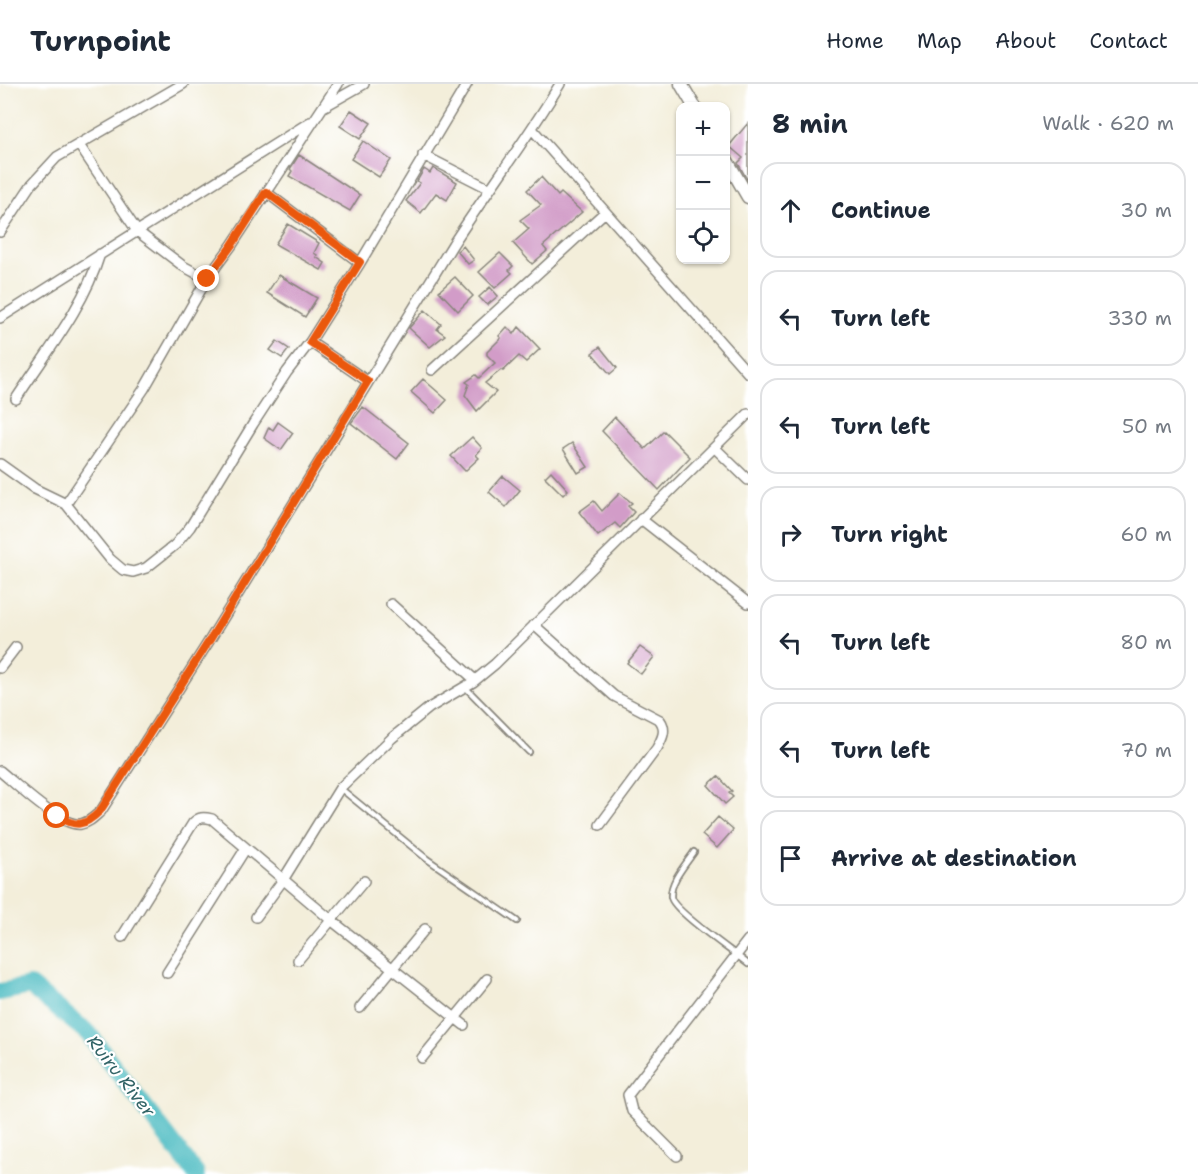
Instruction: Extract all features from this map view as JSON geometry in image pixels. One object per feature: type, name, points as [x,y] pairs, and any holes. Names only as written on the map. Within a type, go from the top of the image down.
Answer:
[{"type":"street","points":[[0,232],[32,184],[57,157],[183,84]]},
{"type":"street","points":[[66,504],[144,389],[207,279],[338,84]]},
{"type":"street","points":[[323,107],[364,84]]},
{"type":"street","points":[[0,464],[35,489],[66,504],[110,559],[123,570],[133,572],[146,568],[175,545],[190,527],[287,372],[310,342],[467,84]]},
{"type":"street","points":[[0,771],[67,822],[79,825],[90,821],[100,811],[211,638],[368,381],[489,189],[533,130],[560,84]]},
{"type":"street","points":[[681,84],[692,102]]},
{"type":"street","points":[[0,318],[314,120]]},
{"type":"street","points":[[533,130],[748,373]]},
{"type":"street","points":[[79,145],[137,231],[156,248],[207,279]]},
{"type":"street","points":[[423,155],[489,189]]},
{"type":"street","points":[[730,166],[748,197]]},
{"type":"street","points":[[266,192],[360,262]]},
{"type":"street","points":[[432,370],[605,212]]},
{"type":"street","points":[[16,399],[75,310],[94,275],[100,254]]},
{"type":"street","points":[[310,342],[368,381]]},
{"type":"street","points":[[256,917],[283,880],[340,788],[392,738],[495,664],[748,414]]},
{"type":"street","points":[[715,448],[748,480]]},
{"type":"street","points":[[641,519],[748,603]]},
{"type":"street","points":[[391,604],[475,680]]},
{"type":"street","points":[[534,625],[614,696],[660,720],[663,725],[663,738],[657,748],[600,825]]},
{"type":"street","points":[[0,668],[16,647]]},
{"type":"street","points":[[122,937],[198,818],[212,819],[331,920],[464,1025]]},
{"type":"street","points":[[167,973],[246,848]]},
{"type":"street","points":[[298,960],[364,881]]},
{"type":"street","points":[[360,1008],[425,928]]},
{"type":"street","points":[[677,1156],[632,1111],[628,1095],[748,940]]},
{"type":"street","points":[[422,1058],[487,979]]},
{"type":"lane","points":[[465,687],[529,753]]},
{"type":"lane","points":[[340,788],[427,859],[517,921]]},
{"type":"lane","points":[[694,852],[674,884],[671,899],[673,904],[690,920],[748,964]]},
{"type":"building","points":[[351,110],[371,123],[360,139],[340,126]]},
{"type":"building","points":[[748,123],[748,181],[738,163],[743,158],[730,145]]},
{"type":"building","points":[[363,141],[391,160],[379,177],[351,159]]},
{"type":"building","points":[[299,155],[360,195],[350,211],[289,176],[292,171],[290,169]]},
{"type":"building","points":[[433,168],[457,182],[447,200],[436,193],[421,213],[406,201],[420,183],[417,181],[424,169],[430,173]]},
{"type":"building","points":[[541,177],[558,196],[561,193],[582,212],[543,246],[547,251],[532,264],[513,243],[529,229],[520,220],[541,205],[527,190]]},
{"type":"building","points":[[288,224],[319,243],[314,253],[325,263],[321,270],[275,244]]},
{"type":"building","points":[[463,246],[474,260],[468,264],[457,251]]},
{"type":"building","points":[[500,253],[513,266],[509,270],[512,273],[495,288],[479,272]]},
{"type":"building","points":[[279,275],[317,298],[305,317],[267,293]]},
{"type":"building","points":[[455,277],[473,296],[458,311],[439,291]]},
{"type":"building","points":[[490,287],[498,296],[487,305],[479,297]]},
{"type":"building","points":[[425,310],[441,324],[437,329],[445,335],[430,347],[409,328]]},
{"type":"building","points":[[507,327],[514,334],[519,327],[540,349],[526,362],[519,356],[485,383],[496,392],[477,411],[465,395],[469,384],[466,382],[476,375],[479,378],[495,363],[487,352],[501,338],[499,336]]},
{"type":"building","points":[[277,341],[289,349],[282,358],[270,350]]},
{"type":"building","points":[[600,347],[617,368],[610,374],[592,353]]},
{"type":"building","points":[[423,379],[447,400],[435,413],[411,392]]},
{"type":"building","points":[[363,407],[409,443],[397,459],[351,423]]},
{"type":"building","points":[[615,417],[645,449],[664,431],[690,457],[659,490],[602,431]]},
{"type":"building","points":[[278,422],[293,433],[281,450],[264,438],[269,427],[273,430]]},
{"type":"building","points":[[472,437],[482,448],[476,455],[479,458],[465,471],[451,456]]},
{"type":"building","points":[[572,443],[588,467],[578,473],[563,449]]},
{"type":"building","points":[[551,471],[568,490],[563,495],[545,477]]},
{"type":"building","points":[[503,476],[520,490],[506,507],[489,492]]},
{"type":"building","points":[[620,493],[632,503],[628,506],[634,512],[620,528],[615,523],[598,536],[579,512],[594,501],[602,511]]},
{"type":"building","points":[[640,647],[654,657],[641,674],[627,663]]},
{"type":"building","points":[[718,776],[732,791],[729,793],[733,797],[725,804],[708,785]]},
{"type":"building","points":[[718,817],[733,830],[717,848],[702,835]]},
{"type":"waterway","name":"Ruiru River","points":[[0,992],[30,986],[88,1033],[196,1174]]},
{"type":"route","points":[[57,816],[79,825],[90,821],[100,811],[211,638],[368,381],[310,342],[360,262],[266,192],[207,279]]}]
